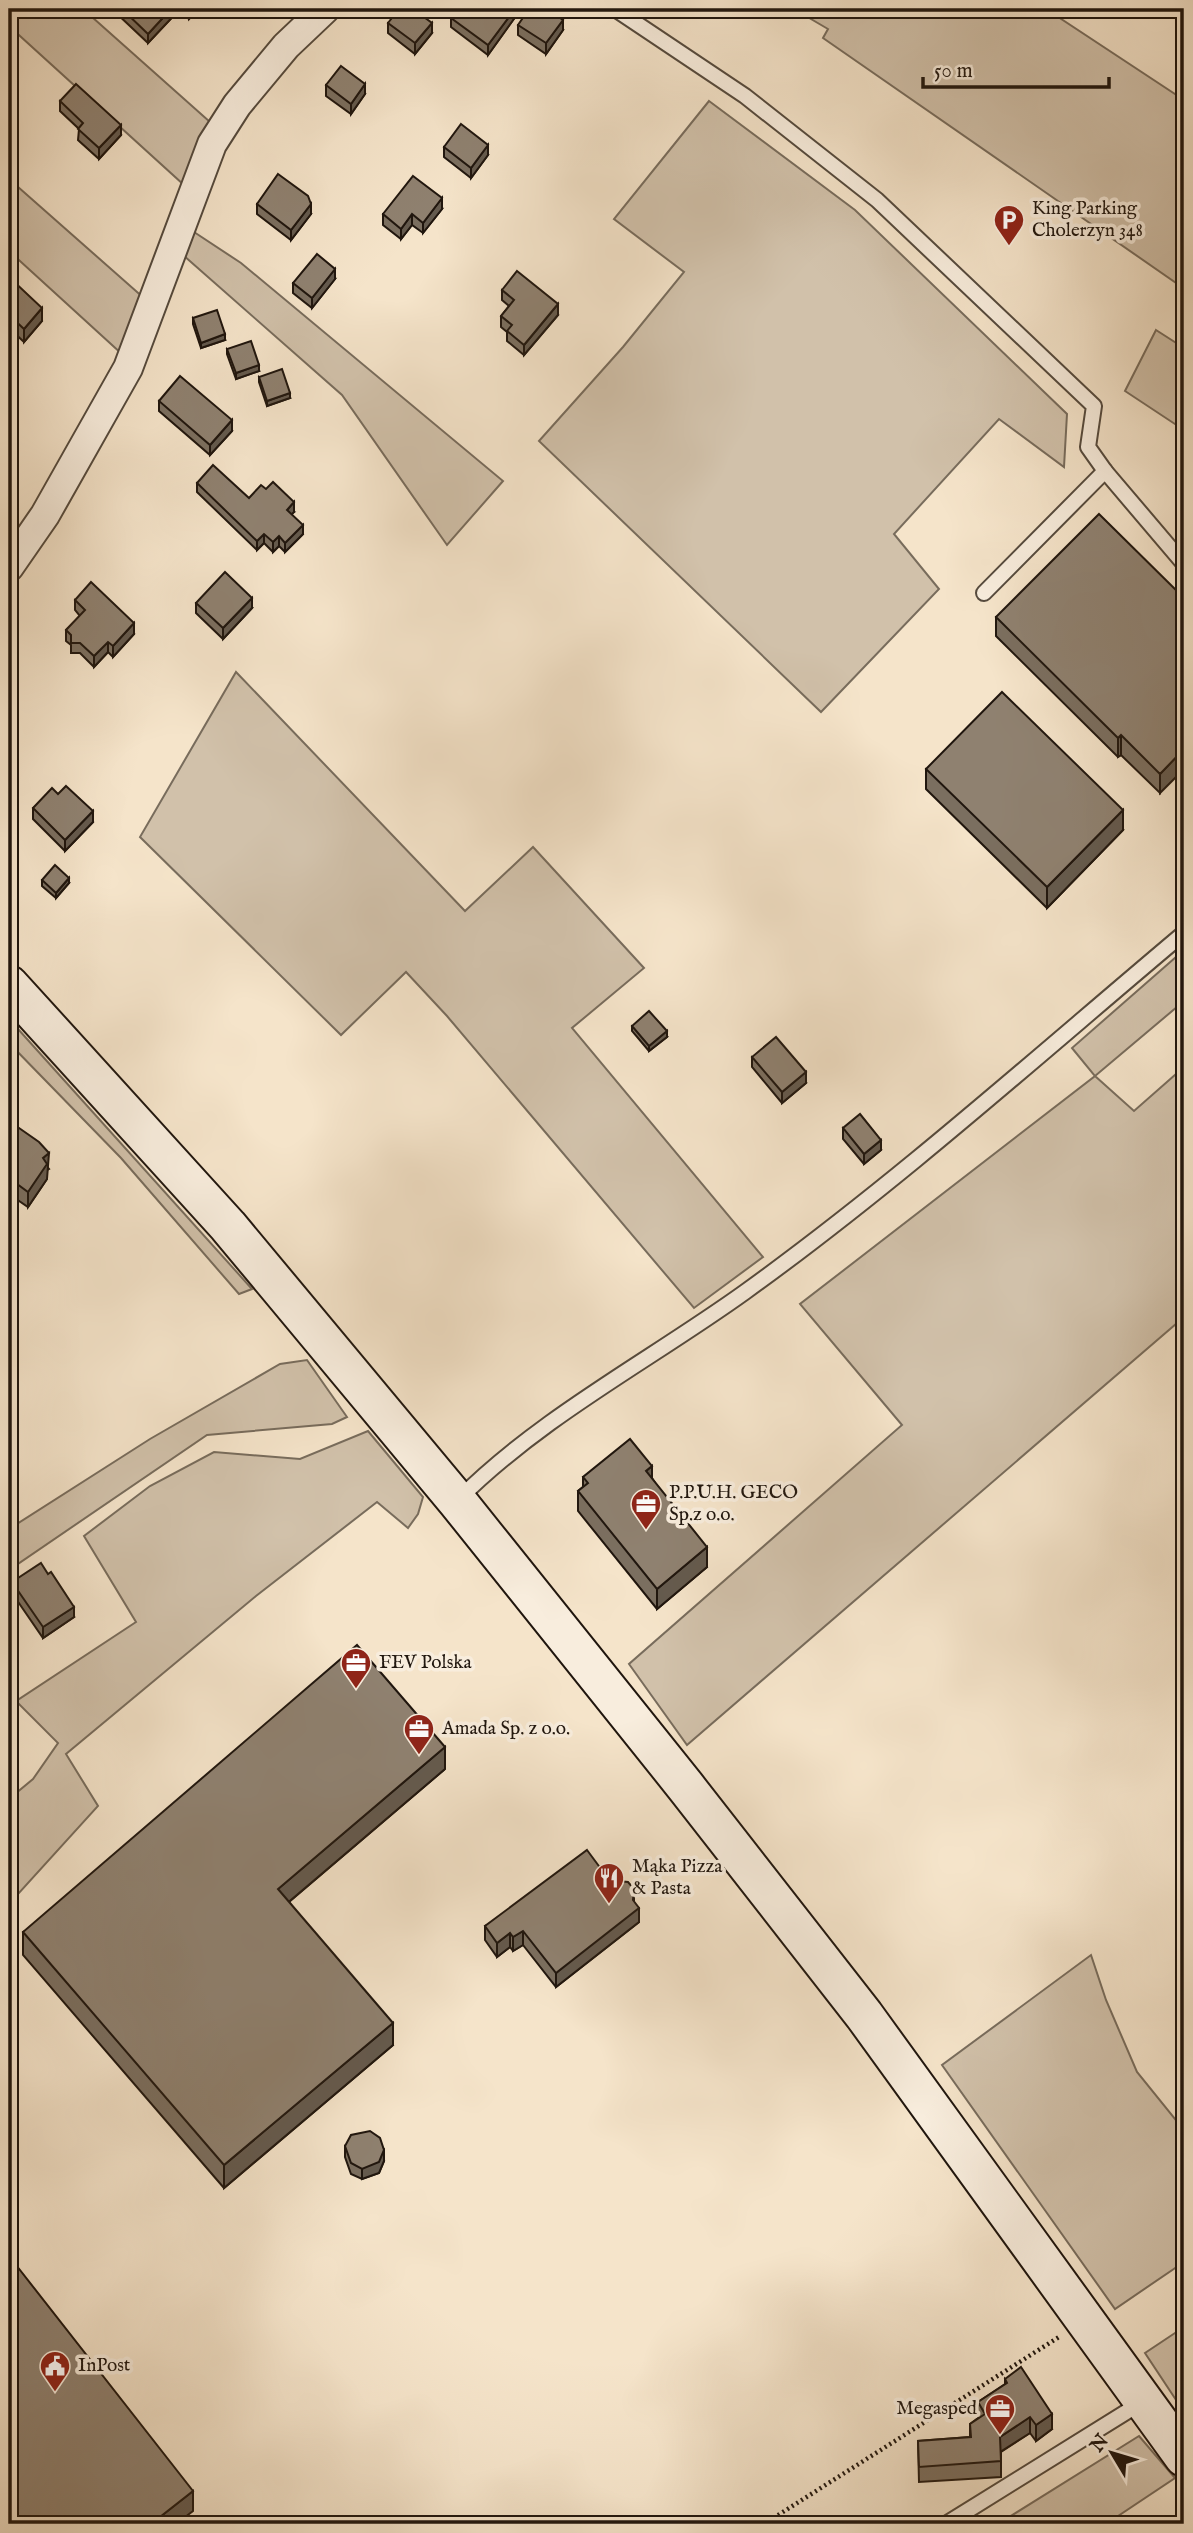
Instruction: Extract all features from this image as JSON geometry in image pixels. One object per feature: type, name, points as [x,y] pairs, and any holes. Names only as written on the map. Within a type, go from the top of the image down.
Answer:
[{"type":"main road","points":[[9,985],[228,1226],[457,1501],[864,2015],[1184,2457]]},
{"type":"street","points":[[9,567],[45,515],[128,368],[212,144],[237,105],[286,46],[326,9]]},
{"type":"lane","points":[[615,9],[745,96],[877,200],[1094,406],[1088,447],[1184,564]]},
{"type":"lane","points":[[984,593],[1105,471]]},
{"type":"lane","points":[[457,1501],[479,1479],[585,1397],[744,1293],[827,1232],[1184,933]]},
{"type":"lane","points":[[946,2524],[1144,2402]]},
{"type":"path","points":[[764,2524],[1085,2320]]},
{"type":"shaded area","points":[[9,9],[83,9],[210,122],[184,185],[9,26]]},
{"type":"shaded area","points":[[794,9],[1046,9],[1184,100],[1184,274],[1179,285],[823,38],[828,29]]},
{"type":"shaded area","points":[[709,101],[855,210],[1067,414],[1064,467],[999,419],[894,534],[939,589],[821,712],[539,441],[623,347],[684,272],[614,219]]},
{"type":"shaded area","points":[[9,179],[145,299],[123,355],[9,251]]},
{"type":"shaded area","points":[[194,232],[241,263],[503,481],[447,545],[342,395],[183,255]]},
{"type":"shaded area","points":[[1156,330],[1184,348],[1184,430],[1125,391]]},
{"type":"shaded area","points":[[236,672],[465,911],[533,847],[644,968],[572,1028],[763,1257],[694,1308],[447,1016],[406,972],[341,1035],[140,837]]},
{"type":"shaded area","points":[[1184,950],[1184,1001],[1095,1076],[1072,1048]]},
{"type":"shaded area","points":[[9,1019],[252,1289],[239,1294],[121,1158],[9,1043]]},
{"type":"shaded area","points":[[1184,1067],[1184,1317],[687,1745],[629,1664],[902,1425],[800,1304],[1095,1076],[1134,1111]]},
{"type":"shaded area","points":[[307,1360],[347,1417],[332,1424],[207,1435],[9,1570],[9,1529],[150,1439],[280,1364]]},
{"type":"shaded area","points":[[368,1431],[423,1497],[418,1514],[408,1528],[377,1502],[256,1596],[66,1754],[98,1806],[9,1904],[9,1799],[33,1779],[58,1743],[16,1701],[136,1622],[84,1536],[150,1486],[214,1452],[300,1459]]},
{"type":"shaded area","points":[[9,1690],[16,1701],[9,1706]]},
{"type":"shaded area","points":[[1091,1955],[1106,2000],[1137,2072],[1184,2130],[1184,2262],[1115,2309],[942,2065]]},
{"type":"shaded area","points":[[1184,2327],[1184,2412],[1145,2353]]},
{"type":"shaded area","points":[[1139,2436],[1175,2478],[1106,2524],[998,2524]]},
{"type":"building","points":[[122,9],[171,9],[148,34]]},
{"type":"building","points":[[399,9],[413,9],[432,23],[415,43],[388,23]]},
{"type":"building","points":[[457,9],[515,9],[488,45],[451,18]]},
{"type":"building","points":[[529,9],[536,12],[538,9],[547,9],[563,20],[546,43],[518,25]]},
{"type":"building","points":[[341,66],[365,84],[351,104],[326,85]]},
{"type":"building","points":[[76,84],[121,125],[99,148],[78,129],[83,123],[60,101]]},
{"type":"building","points":[[461,124],[488,145],[471,168],[444,147]]},
{"type":"building","points":[[278,174],[308,196],[311,204],[291,230],[257,204]]},
{"type":"building","points":[[413,176],[442,198],[423,223],[412,214],[401,229],[383,214]]},
{"type":"building","points":[[317,254],[335,269],[312,298],[293,283]]},
{"type":"building","points":[[517,271],[558,304],[524,345],[507,331],[512,325],[501,316],[514,300],[502,290]]},
{"type":"building","points":[[9,277],[42,308],[24,329],[9,315]]},
{"type":"building","points":[[217,310],[225,334],[201,343],[193,318]]},
{"type":"building","points":[[251,341],[259,365],[236,373],[227,349]]},
{"type":"building","points":[[282,369],[290,393],[267,401],[259,377]]},
{"type":"building","points":[[180,376],[232,420],[210,445],[159,401]]},
{"type":"building","points":[[213,465],[249,498],[261,485],[266,489],[273,482],[294,502],[287,510],[303,525],[285,543],[279,536],[273,542],[264,534],[257,541],[197,483]]},
{"type":"building","points":[[1099,514],[1184,598],[1184,749],[1160,774],[1121,735],[1118,738],[996,617]]},
{"type":"building","points":[[225,572],[252,598],[223,628],[196,603]]},
{"type":"building","points":[[91,582],[134,623],[113,646],[108,642],[94,656],[80,643],[71,643],[71,635],[66,630],[85,610],[75,600]]},
{"type":"building","points":[[1002,692],[1123,810],[1047,887],[926,769]]},
{"type":"building","points":[[66,786],[93,811],[65,840],[33,808],[52,788],[58,794]]},
{"type":"building","points":[[55,865],[69,878],[56,893],[42,880]]},
{"type":"building","points":[[649,1011],[667,1031],[649,1046],[632,1026]]},
{"type":"building","points":[[776,1037],[806,1072],[782,1092],[752,1057]]},
{"type":"building","points":[[860,1114],[881,1140],[864,1154],[843,1128]]},
{"type":"building","points":[[9,1121],[39,1142],[49,1153],[43,1158],[47,1164],[28,1192],[9,1178]]},
{"type":"building","points":[[630,1439],[652,1466],[646,1471],[707,1547],[657,1589],[578,1491],[588,1483],[583,1477]]},
{"type":"building","points":[[41,1563],[48,1574],[51,1572],[74,1607],[43,1627],[12,1582]]},
{"type":"building","points":[[357,1645],[445,1747],[278,1889],[393,2023],[224,2165],[23,1932]]},
{"type":"building","points":[[587,1850],[607,1877],[612,1874],[618,1881],[628,1882],[634,1889],[633,1900],[639,1908],[556,1973],[523,1931],[513,1937],[510,1933],[497,1943],[485,1926]]},
{"type":"building","points":[[370,2131],[380,2138],[384,2150],[379,2162],[362,2169],[351,2163],[345,2146],[351,2135]]},
{"type":"building","name":"InPost","points":[[9,2256],[193,2491],[151,2524],[9,2524]]},
{"type":"building","name":"Megasped","points":[[1021,2367],[1052,2414],[1036,2425],[1030,2417],[1000,2437],[1001,2461],[919,2467],[918,2441],[971,2437],[970,2424],[985,2414],[978,2402],[1007,2383],[1005,2379]]},
{"type":"place","name":"King Parking Cholerzyn 348","points":[[1009,247]]},
{"type":"place","name":"P.P.U.H. GECO Sp.z o.o.","points":[[646,1531]]},
{"type":"place","name":"FEV Polska","points":[[356,1690]]},
{"type":"place","name":"Amada Sp. z o.o.","points":[[419,1756]]},
{"type":"place","name":"Mąka Pizza & Pasta","points":[[609,1905]]},
{"type":"place","name":"InPost","points":[[55,2393]]},
{"type":"place","name":"Megasped","points":[[1000,2436]]}]
